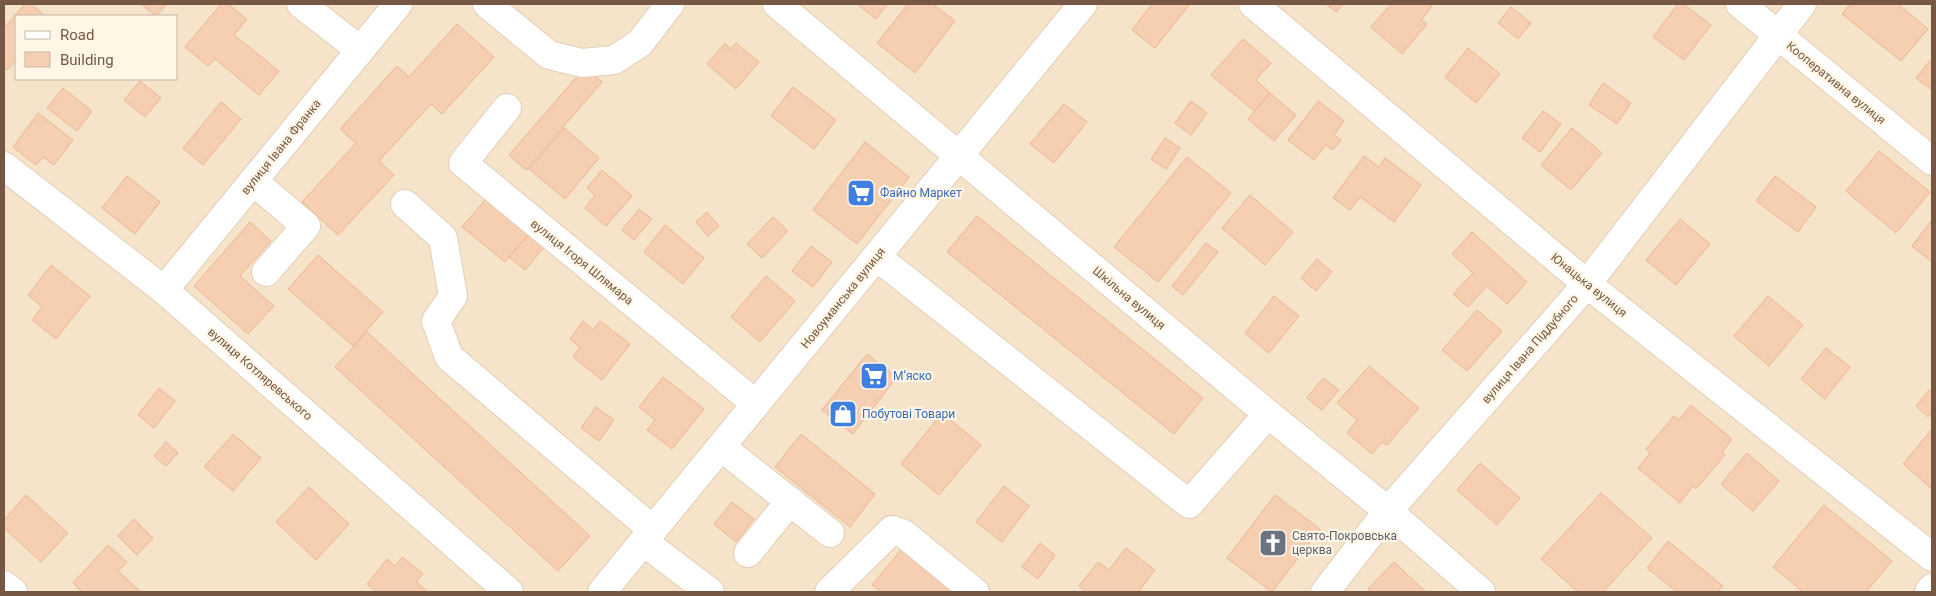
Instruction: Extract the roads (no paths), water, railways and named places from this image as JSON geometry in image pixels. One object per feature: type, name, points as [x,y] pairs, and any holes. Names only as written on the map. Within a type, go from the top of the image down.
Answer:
[{"type":"street","points":[[301,4],[360,50]]},
{"type":"street","name":"вулиця Івана Франка","points":[[164,290],[398,4]]},
{"type":"street","points":[[486,4],[549,55],[582,63],[614,60],[640,43],[670,4]]},
{"type":"street","name":"Шкільна вулиця","points":[[778,4],[1268,414],[1388,511],[1482,592]]},
{"type":"street","name":"Новоуманська вулиця","points":[[602,592],[1083,4]]},
{"type":"street","name":"Юнацька вулиця","points":[[1253,4],[1587,284],[1932,557]]},
{"type":"street","name":"Кооперативна вулиця","points":[[1740,4],[1932,161]]},
{"type":"street","name":"вулиця Івана Піддубного","points":[[1325,592],[1388,511],[1587,284],[1802,4]]},
{"type":"street","name":"вулиця Ігоря Шлямара","points":[[507,108],[463,163],[756,404]]},
{"type":"street","name":"вулиця Котляревського","points":[[4,166],[164,290],[509,592]]},
{"type":"street","points":[[253,181],[306,226],[266,272]]},
{"type":"street","points":[[406,204],[443,238],[457,282],[453,296],[436,321],[449,357],[710,592]]},
{"type":"street","points":[[877,257],[920,300],[1188,504],[1268,414]]},
{"type":"street","points":[[721,447],[830,533]]},
{"type":"street","points":[[748,553],[790,501]]},
{"type":"street","points":[[829,592],[892,530],[904,534],[975,592]]},
{"type":"street","points":[[4,585],[13,592]]},
{"type":"street","points":[[1929,592],[1932,588]]},
{"type":"place","name":"Файно Маркет","points":[[861,193]]},
{"type":"place","name":"Мʼяско","points":[[874,376]]},
{"type":"place","name":"Побутові Товари","points":[[843,414]]},
{"type":"place","name":"Свято-Покровська церква","points":[[1273,543]]}]
